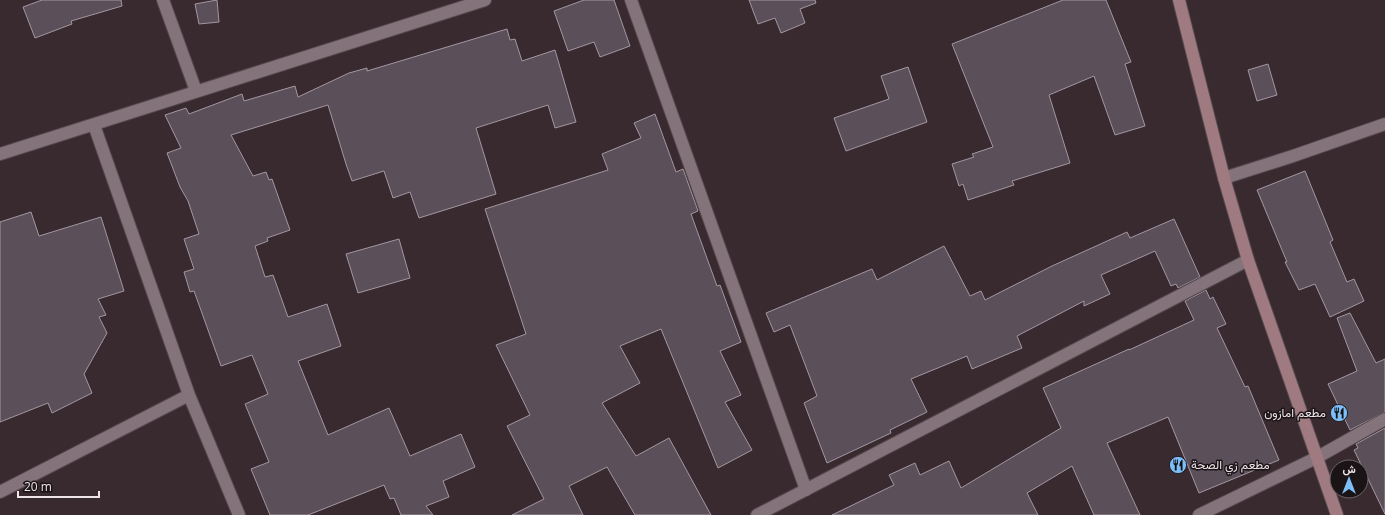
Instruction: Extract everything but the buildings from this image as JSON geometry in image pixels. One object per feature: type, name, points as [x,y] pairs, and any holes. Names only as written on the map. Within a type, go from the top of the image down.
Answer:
[{"type":"street","points":[[162,0],[196,91]]},
{"type":"street","points":[[0,154],[484,0]]},
{"type":"street","points":[[631,0],[806,490]]},
{"type":"street","points":[[1179,0],[1224,178],[1248,260],[1337,515]]},
{"type":"street","points":[[1224,178],[1385,124]]},
{"type":"street","points":[[94,125],[190,395],[239,515]]},
{"type":"street","points":[[757,515],[1248,260]]},
{"type":"street","points":[[0,492],[190,395]]},
{"type":"street","points":[[1199,515],[1316,458],[1385,419]]},
{"type":"place","name":"مطعم امازون","points":[[1339,413]]},
{"type":"place","name":"مطعم زي الصحة","points":[[1178,465]]}]
